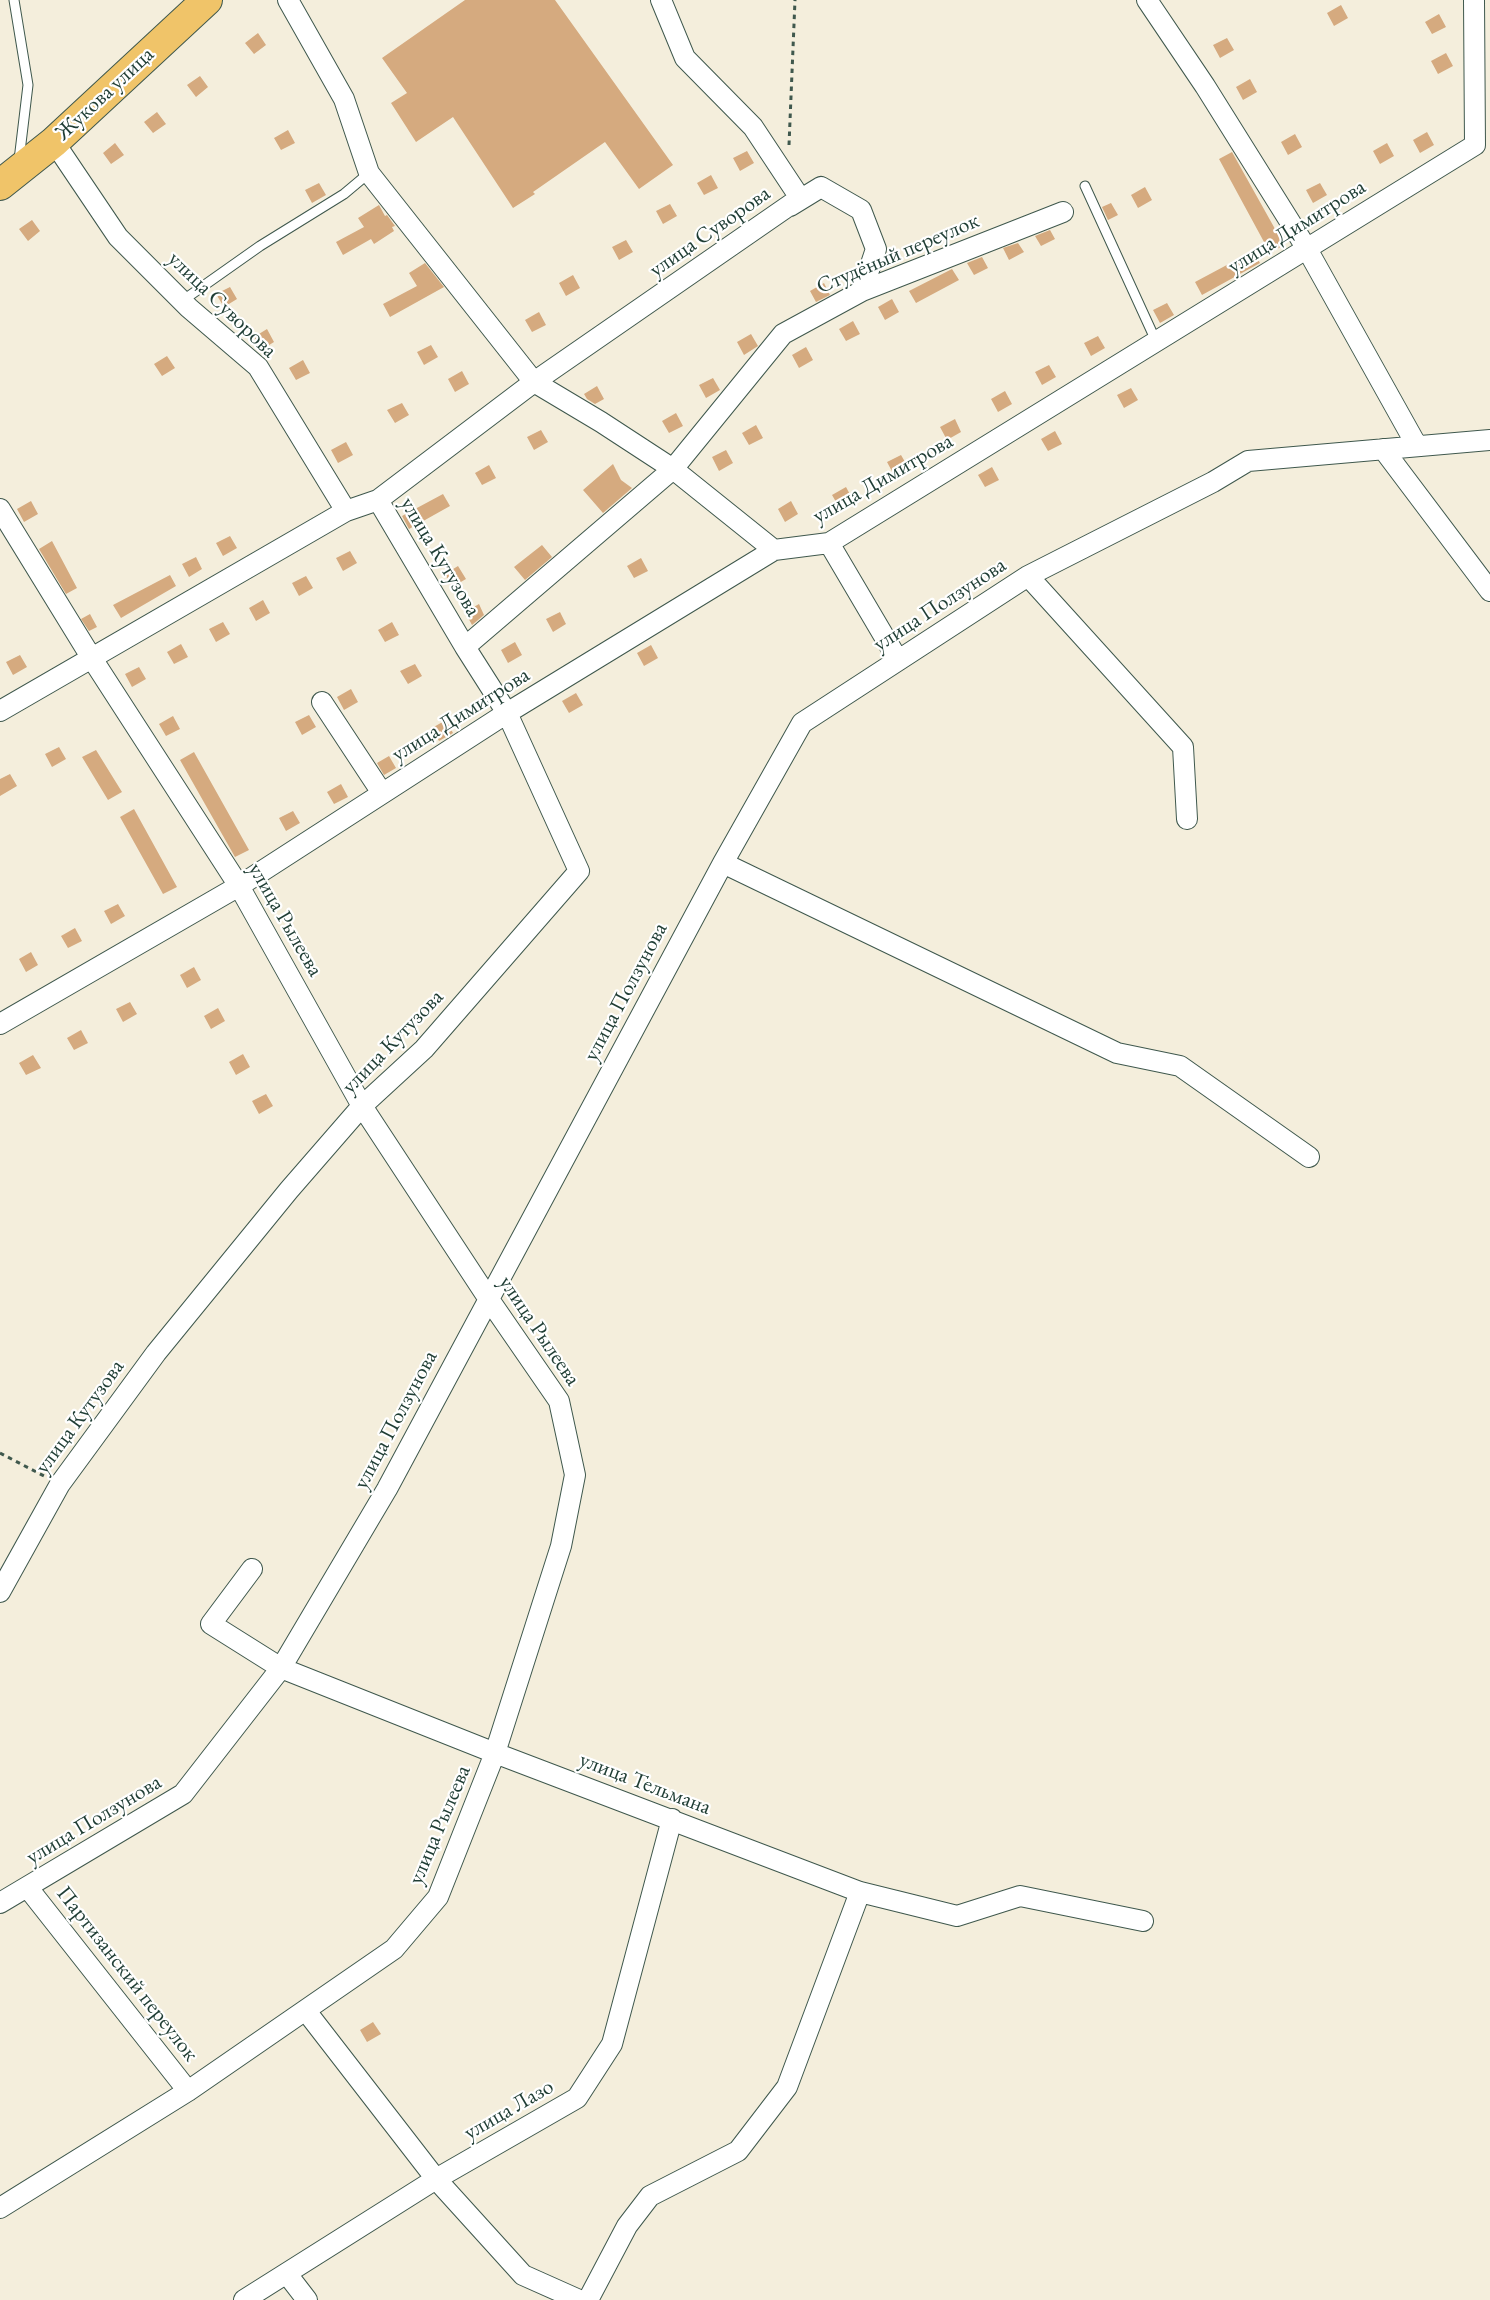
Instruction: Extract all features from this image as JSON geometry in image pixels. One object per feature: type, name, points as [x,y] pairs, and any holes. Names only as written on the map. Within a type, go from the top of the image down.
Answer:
[{"type":"main road","name":"Жукова улица","points":[[9,178],[54,142],[197,4]]},
{"type":"street","points":[[288,0],[344,99],[369,173],[534,382],[673,469],[774,550]]},
{"type":"street","name":"улица Суворова","points":[[0,711],[346,510],[378,500],[534,382],[800,198],[753,127],[685,58],[661,0]]},
{"type":"street","points":[[1147,0],[1205,86],[1307,249],[1417,446]]},
{"type":"street","name":"улица Димитрова","points":[[0,1023],[239,886],[507,713],[774,550],[830,543],[1482,139],[1474,0]]},
{"type":"street","name":"улица Суворова","points":[[54,142],[118,237],[182,301],[258,368],[346,510]]},
{"type":"street","points":[[788,207],[821,187],[861,210],[876,249],[862,291]]},
{"type":"street","name":"Студёный переулок","points":[[465,647],[673,469],[783,334],[862,291],[1063,212]]},
{"type":"street","name":"улица Ползунова","points":[[0,1903],[183,1794],[281,1668],[387,1489],[723,863],[802,723],[1028,576],[1213,482],[1248,461],[1490,440]]},
{"type":"street","points":[[1383,449],[1490,591]]},
{"type":"street","name":"улица Кутузова","points":[[0,1592],[60,1484],[156,1353],[289,1190],[362,1106],[424,1049],[579,871],[507,713],[378,500]]},
{"type":"street","name":"улица Рылеева","points":[[0,509],[91,657],[239,886],[362,1106],[488,1298],[559,1401],[575,1475],[561,1546],[495,1753],[438,1897],[394,1949],[188,2091],[0,2208]]},
{"type":"street","points":[[830,543],[898,660]]},
{"type":"street","name":"улица Ползунова","points":[[1028,576],[1183,747],[1187,819]]},
{"type":"street","points":[[322,702],[382,793]]},
{"type":"street","points":[[723,863],[1117,1053],[1180,1066],[1309,1157]]},
{"type":"street","name":"улица Тельмана","points":[[252,1569],[212,1624],[281,1668],[495,1753],[860,1892],[957,1916],[1020,1896],[1143,1921]]},
{"type":"street","name":"улица Лазо","points":[[244,2300],[436,2179],[577,2098],[612,2044],[672,1819]]},
{"type":"street","name":"Партизанский переулок","points":[[28,1888],[188,2091]]},
{"type":"street","points":[[588,2300],[627,2226],[650,2196],[738,2151],[787,2087],[860,1892]]},
{"type":"street","points":[[306,2011],[436,2179],[523,2275],[579,2300]]},
{"type":"street","points":[[286,2274],[307,2300]]},
{"type":"lane","points":[[9,178],[28,85],[14,0]]},
{"type":"lane","points":[[182,301],[260,246],[344,194],[369,173]]},
{"type":"lane","points":[[1085,186],[1156,341]]},
{"type":"path","points":[[788,180],[795,0]]},
{"type":"path","points":[[0,1453],[60,1484]]},
{"type":"building","points":[[465,0],[555,0],[673,165],[639,189],[605,142],[513,208],[453,117],[416,142],[391,103],[407,93],[382,58]]},
{"type":"building","points":[[1341,5],[1348,18],[1334,26],[1327,13]]},
{"type":"building","points":[[1439,14],[1446,27],[1432,34],[1425,22]]},
{"type":"building","points":[[258,33],[266,45],[254,54],[245,43]]},
{"type":"building","points":[[1227,38],[1234,50],[1220,58],[1213,45]]},
{"type":"building","points":[[1446,53],[1453,66],[1438,74],[1431,61]]},
{"type":"building","points":[[200,76],[208,87],[196,97],[187,85]]},
{"type":"building","points":[[1250,79],[1257,92],[1243,100],[1236,87]]},
{"type":"building","points":[[157,112],[166,124],[153,133],[144,122]]},
{"type":"building","points":[[288,130],[295,143],[281,150],[274,138]]},
{"type":"building","points":[[1427,132],[1434,145],[1420,153],[1413,140]]},
{"type":"building","points":[[1295,134],[1302,147],[1288,155],[1281,142]]},
{"type":"building","points":[[115,143],[124,155],[111,164],[103,153]]},
{"type":"building","points":[[1387,143],[1394,156],[1380,164],[1373,151]]},
{"type":"building","points":[[747,151],[754,163],[740,171],[733,158]]},
{"type":"building","points":[[1232,152],[1284,245],[1270,253],[1219,159]]},
{"type":"building","points":[[711,175],[718,188],[704,195],[697,183]]},
{"type":"building","points":[[319,183],[326,195],[312,203],[305,190]]},
{"type":"building","points":[[1320,183],[1327,195],[1313,203],[1306,190]]},
{"type":"building","points":[[1145,187],[1152,200],[1138,208],[1131,195]]},
{"type":"building","points":[[1111,203],[1118,215],[1108,220],[1102,207]]},
{"type":"building","points":[[670,204],[677,216],[663,224],[656,211]]},
{"type":"building","points":[[379,205],[385,216],[387,215],[395,226],[392,227],[394,231],[374,244],[371,239],[343,255],[336,242],[364,227],[358,218]]},
{"type":"building","points":[[32,220],[40,231],[28,241],[19,229]]},
{"type":"building","points":[[1050,230],[1055,239],[1041,246],[1035,236]]},
{"type":"building","points":[[626,240],[633,252],[619,260],[612,247]]},
{"type":"building","points":[[1018,243],[1024,252],[1009,260],[1003,248]]},
{"type":"building","points":[[1253,251],[1260,263],[1202,295],[1195,282]]},
{"type":"building","points":[[982,257],[988,268],[974,275],[967,263]]},
{"type":"building","points":[[425,263],[444,287],[390,317],[383,304],[417,286],[409,273]]},
{"type":"building","points":[[952,269],[959,280],[916,303],[909,291]]},
{"type":"building","points":[[573,275],[580,288],[566,296],[559,283]]},
{"type":"building","points":[[824,283],[830,295],[816,302],[810,291]]},
{"type":"building","points":[[230,287],[237,299],[224,307],[216,294]]},
{"type":"building","points":[[892,299],[899,312],[885,320],[878,307]]},
{"type":"building","points":[[1167,303],[1174,315],[1160,323],[1153,310]]},
{"type":"building","points":[[539,312],[546,325],[532,332],[525,320]]},
{"type":"building","points":[[853,321],[860,334],[846,341],[839,329]]},
{"type":"building","points":[[267,329],[274,342],[261,350],[254,337]]},
{"type":"building","points":[[751,334],[758,346],[744,355],[737,342]]},
{"type":"building","points":[[1098,336],[1105,348],[1091,356],[1084,343]]},
{"type":"building","points":[[431,345],[438,357],[424,365],[417,352]]},
{"type":"building","points":[[806,347],[813,360],[799,368],[792,355]]},
{"type":"building","points":[[167,356],[175,368],[162,376],[154,364]]},
{"type":"building","points":[[303,360],[310,373],[296,380],[289,368]]},
{"type":"building","points":[[1049,365],[1056,377],[1042,385],[1035,372]]},
{"type":"building","points":[[462,371],[469,384],[455,392],[448,379]]},
{"type":"building","points":[[713,378],[720,390],[706,398],[699,385]]},
{"type":"building","points":[[597,386],[604,399],[595,404],[584,394]]},
{"type":"building","points":[[1131,388],[1138,400],[1124,408],[1117,395]]},
{"type":"building","points":[[1005,391],[1012,404],[998,412],[991,399]]},
{"type":"building","points":[[402,403],[409,415],[395,423],[387,410]]},
{"type":"building","points":[[676,413],[683,426],[669,433],[662,421]]},
{"type":"building","points":[[955,419],[961,432],[947,440],[940,427]]},
{"type":"building","points":[[756,425],[763,438],[749,445],[742,433]]},
{"type":"building","points":[[541,430],[548,442],[534,450],[527,437]]},
{"type":"building","points":[[1055,431],[1062,444],[1048,451],[1041,439]]},
{"type":"building","points":[[346,442],[353,455],[338,463],[331,450]]},
{"type":"building","points":[[726,450],[733,463],[719,471],[712,457]]},
{"type":"building","points":[[901,455],[908,467],[894,475],[887,462]]},
{"type":"building","points":[[613,464],[621,480],[632,488],[603,513],[583,490]]},
{"type":"building","points":[[489,465],[496,478],[482,485],[475,473]]},
{"type":"building","points":[[992,467],[999,480],[985,487],[978,475]]},
{"type":"building","points":[[846,487],[853,500],[839,507],[832,495]]},
{"type":"building","points":[[443,494],[450,506],[409,529],[402,516]]},
{"type":"building","points":[[31,501],[38,514],[24,522],[17,509]]},
{"type":"building","points":[[791,501],[798,514],[785,522],[778,509]]},
{"type":"building","points":[[230,536],[237,548],[223,556],[216,543]]},
{"type":"building","points":[[52,541],[77,588],[66,594],[39,549]]},
{"type":"building","points":[[542,545],[552,557],[525,580],[514,567]]},
{"type":"building","points":[[350,551],[357,563],[343,571],[336,558]]},
{"type":"building","points":[[196,557],[202,569],[189,577],[182,564]]},
{"type":"building","points":[[641,558],[648,571],[634,578],[627,566]]},
{"type":"building","points":[[458,566],[466,579],[452,587],[445,574]]},
{"type":"building","points":[[170,575],[176,586],[121,618],[113,605]]},
{"type":"building","points":[[306,576],[313,588],[299,596],[292,583]]},
{"type":"building","points":[[263,600],[270,613],[256,621],[249,608]]},
{"type":"building","points":[[479,604],[484,615],[472,625],[465,612]]},
{"type":"building","points":[[560,612],[566,624],[553,632],[546,619]]},
{"type":"building","points":[[90,614],[97,627],[89,631],[81,619]]},
{"type":"building","points":[[223,622],[230,634],[216,642],[209,629]]},
{"type":"building","points":[[392,622],[399,635],[385,642],[378,630]]},
{"type":"building","points":[[515,642],[522,655],[508,663],[501,650]]},
{"type":"building","points":[[181,644],[188,657],[174,664],[167,652]]},
{"type":"building","points":[[651,645],[658,658],[644,666],[637,653]]},
{"type":"building","points":[[20,655],[27,667],[13,675],[6,662]]},
{"type":"building","points":[[415,664],[422,676],[408,684],[400,671]]},
{"type":"building","points":[[139,667],[146,679],[132,687],[125,674]]},
{"type":"building","points":[[351,689],[358,702],[344,710],[337,697]]},
{"type":"building","points":[[576,693],[583,705],[569,713],[562,701]]},
{"type":"building","points":[[309,715],[316,727],[302,735],[295,722]]},
{"type":"building","points":[[173,716],[180,729],[166,736],[159,724]]},
{"type":"building","points":[[446,720],[453,733],[439,741],[432,728]]},
{"type":"building","points":[[59,747],[66,759],[52,767],[45,754]]},
{"type":"building","points":[[96,750],[122,792],[108,800],[82,757]]},
{"type":"building","points":[[194,752],[249,850],[235,857],[180,760]]},
{"type":"building","points":[[389,756],[396,768],[384,775],[377,763]]},
{"type":"building","points":[[10,774],[17,786],[0,796],[0,779]]},
{"type":"building","points":[[341,784],[348,797],[334,804],[327,792]]},
{"type":"building","points":[[134,809],[177,887],[163,894],[120,817]]},
{"type":"building","points":[[293,811],[300,823],[286,831],[279,818]]},
{"type":"building","points":[[118,904],[125,916],[111,924],[104,911]]},
{"type":"building","points":[[75,928],[82,941],[68,948],[61,936]]},
{"type":"building","points":[[31,952],[38,965],[26,972],[19,959]]},
{"type":"building","points":[[194,967],[201,980],[187,988],[180,975]]},
{"type":"building","points":[[130,1002],[137,1014],[123,1022],[116,1009]]},
{"type":"building","points":[[218,1008],[225,1021],[211,1029],[204,1016]]},
{"type":"building","points":[[81,1030],[88,1043],[74,1050],[67,1038]]},
{"type":"building","points":[[243,1054],[250,1067],[236,1075],[229,1062]]},
{"type":"building","points":[[33,1055],[41,1068],[26,1075],[19,1063]]},
{"type":"building","points":[[266,1094],[273,1106],[259,1114],[252,1101]]},
{"type":"building","points":[[373,2022],[381,2034],[367,2042],[360,2030]]}]
